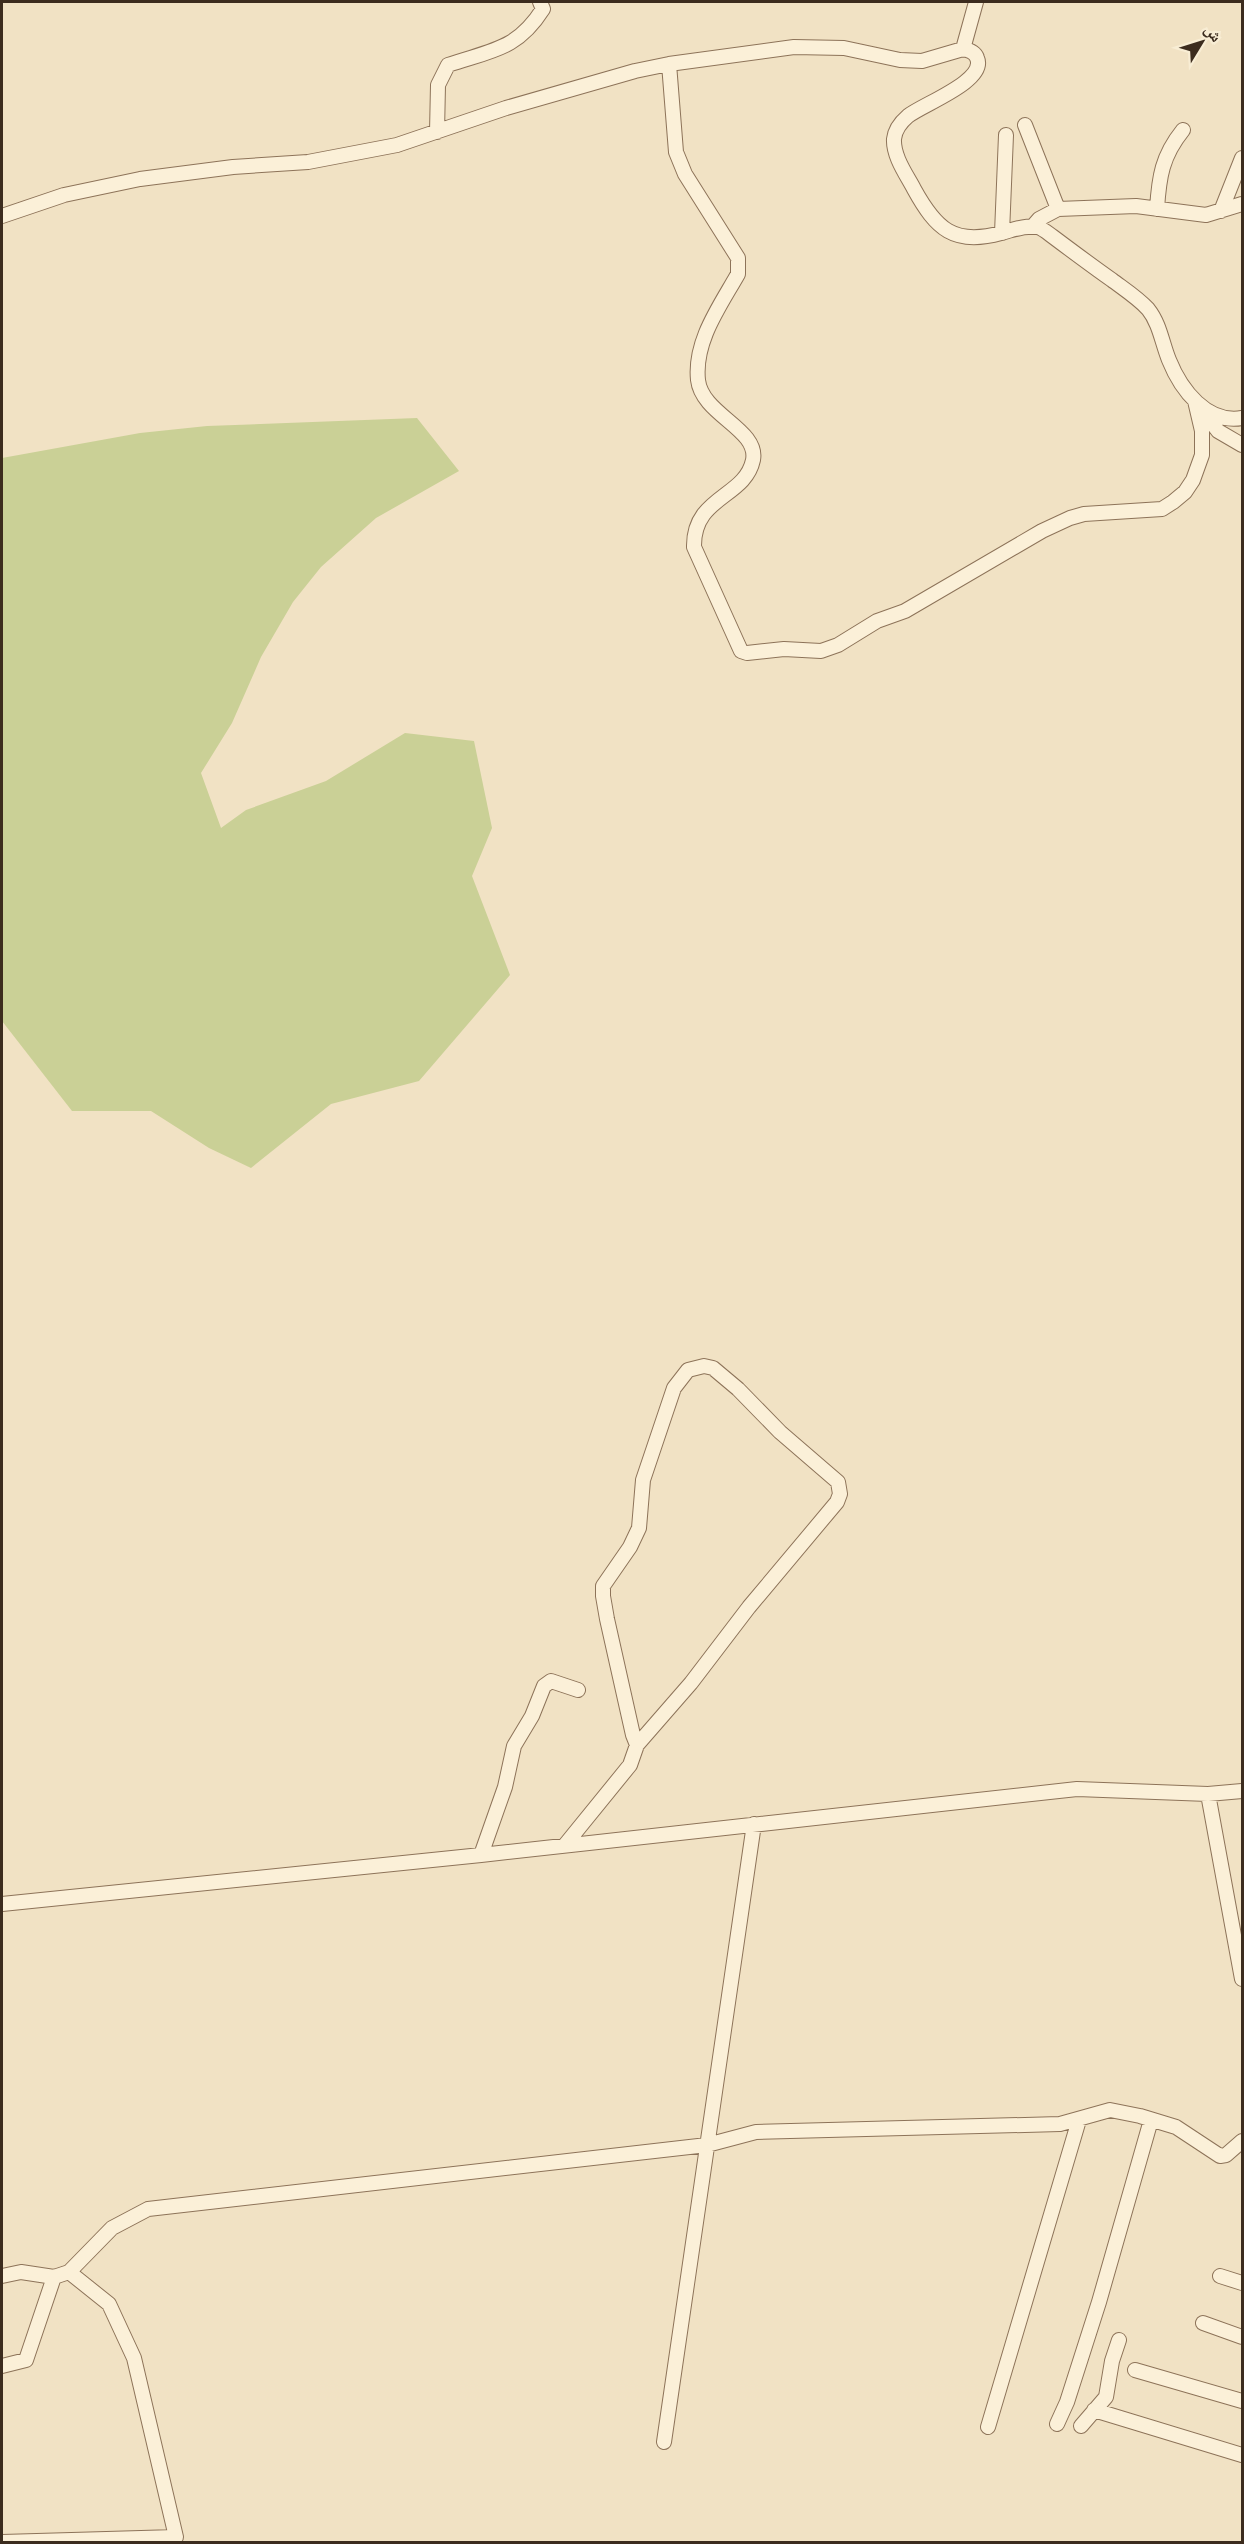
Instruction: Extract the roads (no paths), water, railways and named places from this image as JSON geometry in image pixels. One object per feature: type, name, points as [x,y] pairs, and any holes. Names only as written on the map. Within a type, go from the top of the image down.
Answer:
[{"type":"street","points":[[437,132],[438,85],[448,65],[513,43],[531,28],[543,9],[540,2]]},
{"type":"street","points":[[963,49],[976,2]]},
{"type":"street","points":[[2,216],[64,195],[118,183],[233,167],[308,162],[397,145],[506,108],[635,71],[669,64],[794,46],[844,48],[900,60],[922,61],[963,49],[975,54],[979,61],[978,69],[972,77],[958,88],[910,115],[899,125],[894,137],[896,151],[927,212],[954,236],[971,239],[1023,226],[1038,227],[1052,236],[1148,309],[1156,322],[1169,361],[1178,378],[1218,431],[1242,445]]},
{"type":"street","points":[[669,64],[676,152],[685,174],[738,258],[740,267],[711,321],[702,345],[698,382],[714,411],[748,439],[754,450],[752,462],[737,484],[703,514],[697,523],[694,547],[741,651],[747,653],[784,649],[821,651],[838,645],[877,621],[905,610],[1042,531],[1070,518],[1084,514],[1162,509],[1185,492],[1193,480],[1202,455],[1202,431],[1195,401]]},
{"type":"street","points":[[1025,125],[1058,209]]},
{"type":"street","points":[[1157,209],[1159,182],[1164,160],[1183,130]]},
{"type":"street","points":[[1002,233],[1006,135]]},
{"type":"street","points":[[1221,211],[1242,158]]},
{"type":"street","points":[[1032,227],[1039,219],[1058,209],[1136,206],[1206,215],[1242,204]]},
{"type":"street","points":[[1195,401],[1208,413],[1226,418],[1242,418]]},
{"type":"street","points":[[565,1845],[630,1765],[637,1745],[837,1502],[840,1494],[838,1482],[780,1432],[738,1389],[713,1368],[704,1366],[688,1370],[674,1388],[643,1480],[639,1528],[630,1547],[603,1586],[607,1619],[633,1736],[637,1745]]},
{"type":"street","points":[[481,1855],[505,1786],[514,1746],[532,1716],[544,1686],[550,1680],[578,1690]]},
{"type":"street","points":[[2,1904],[481,1855],[1077,1789],[1208,1794],[1242,1791]]},
{"type":"street","points":[[1208,1794],[1235,1900],[1242,1978]]},
{"type":"street","points":[[664,2442],[754,1824]]},
{"type":"street","points":[[2,2276],[21,2272],[54,2277],[69,2272],[112,2228],[148,2209],[707,2145],[756,2132],[1060,2124],[1110,2110],[1176,2127],[1220,2156],[1226,2155],[1242,2141]]},
{"type":"street","points":[[988,2427],[1079,2120]]},
{"type":"street","points":[[1057,2424],[1067,2402],[1099,2302],[1151,2120]]},
{"type":"street","points":[[2,2542],[176,2537],[134,2358],[109,2304],[69,2272]]},
{"type":"street","points":[[1220,2276],[1242,2283]]},
{"type":"street","points":[[2,2366],[26,2360],[54,2277]]},
{"type":"street","points":[[1203,2323],[1242,2337]]},
{"type":"street","points":[[1081,2426],[1106,2397],[1109,2390],[1112,2361],[1119,2340]]},
{"type":"street","points":[[1135,2370],[1242,2401]]},
{"type":"street","points":[[1094,2410],[1242,2455]]}]
